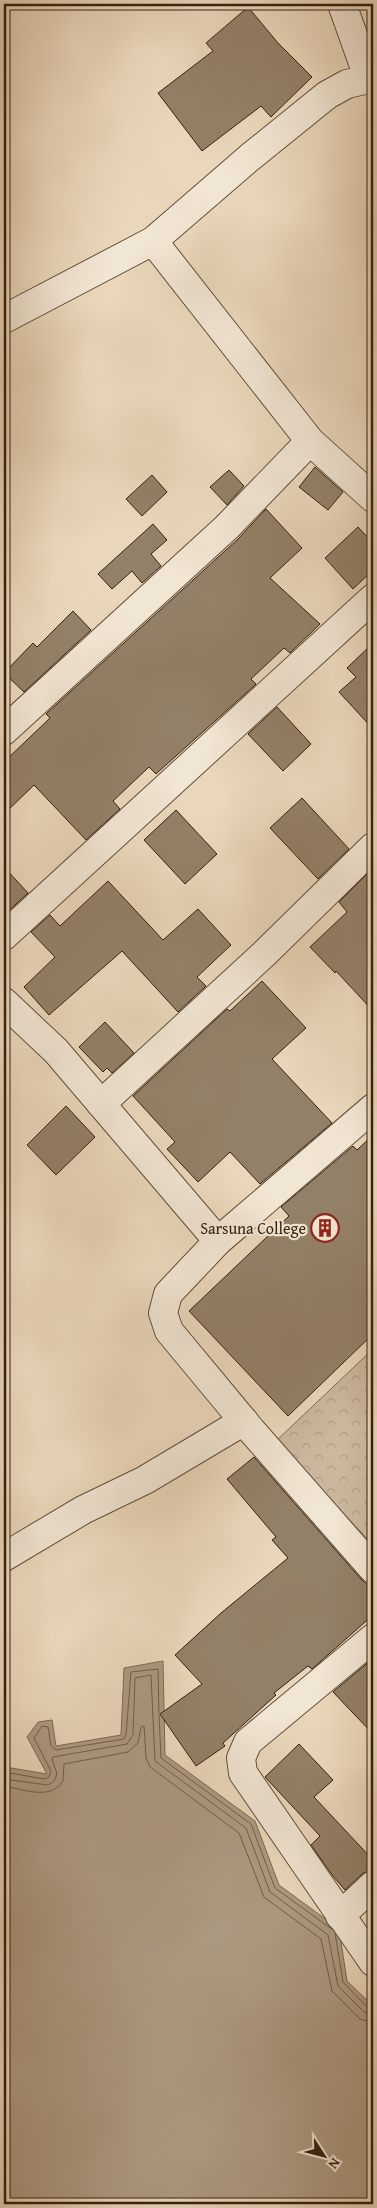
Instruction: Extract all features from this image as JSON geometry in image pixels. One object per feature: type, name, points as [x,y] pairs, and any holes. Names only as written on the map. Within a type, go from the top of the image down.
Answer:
[{"type":"street","points":[[4,319],[153,241],[249,158],[327,96],[347,84],[371,78],[342,4]]},
{"type":"street","points":[[153,241],[310,442],[373,498]]},
{"type":"street","points":[[4,730],[226,527],[310,442]]},
{"type":"street","points":[[4,936],[373,598]]},
{"type":"street","points":[[101,1104],[264,954],[373,847]]},
{"type":"street","points":[[4,1002],[56,1051],[218,1241]]},
{"type":"street","points":[[373,1108],[218,1241],[168,1294],[163,1313],[169,1331],[244,1421],[373,1569]]},
{"type":"street","points":[[5,1554],[83,1510],[145,1480],[244,1421]]},
{"type":"street","points":[[373,1638],[248,1742],[241,1758],[243,1773],[373,1962]]},
{"type":"street","points":[[340,1916],[373,1884]]},
{"type":"green space","points":[[373,1349],[373,1545],[276,1441]]},
{"type":"water","points":[[163,1661],[165,1755],[255,1821],[279,1885],[339,1929],[347,1981],[373,2006],[373,2204],[4,2204],[5,1767],[47,1774],[27,1737],[38,1722],[52,1720],[56,1746],[121,1735],[124,1668]]},
{"type":"building","points":[[248,7],[278,43],[312,77],[271,117],[261,106],[202,151],[158,93],[213,51],[206,43]]},
{"type":"building","points":[[315,467],[343,492],[328,510],[299,487]]},
{"type":"building","points":[[229,470],[244,486],[227,505],[210,487]]},
{"type":"building","points":[[152,475],[167,492],[142,516],[126,499]]},
{"type":"building","points":[[266,509],[302,548],[270,578],[320,624],[290,653],[284,648],[251,679],[256,684],[156,774],[149,767],[113,801],[120,809],[86,840],[34,785],[4,814],[4,762],[50,718],[46,714],[238,539]]},
{"type":"building","points":[[153,524],[167,540],[151,554],[161,566],[142,583],[132,571],[112,589],[98,574]]},
{"type":"building","points":[[358,527],[373,543],[373,570],[353,589],[325,558]]},
{"type":"building","points":[[73,611],[91,630],[24,692],[4,673],[33,643],[37,647]]},
{"type":"building","points":[[373,643],[373,729],[339,692],[356,677],[347,668]]},
{"type":"building","points":[[277,707],[311,744],[283,771],[248,734]]},
{"type":"building","points":[[302,798],[349,849],[318,879],[270,828]]},
{"type":"building","points":[[176,810],[217,854],[185,884],[144,840]]},
{"type":"building","points":[[4,867],[28,893],[4,915]]},
{"type":"building","points":[[367,874],[373,881],[373,1011],[336,971],[335,973],[310,947],[347,912],[339,902]]},
{"type":"building","points":[[108,881],[163,940],[198,909],[231,945],[197,977],[206,986],[178,1012],[122,951],[49,1015],[24,987],[55,957],[31,932],[50,915],[60,926]]},
{"type":"building","points":[[262,981],[306,1028],[272,1059],[332,1123],[260,1184],[230,1152],[198,1182],[167,1149],[175,1142],[133,1096],[227,1009],[230,1011]]},
{"type":"building","points":[[105,1022],[134,1053],[112,1073],[107,1068],[103,1072],[79,1047]]},
{"type":"building","points":[[66,1106],[95,1137],[56,1175],[27,1145]]},
{"type":"building","name":"Sarsuna College","points":[[373,1135],[373,1334],[288,1416],[189,1311],[289,1216],[281,1207],[353,1146],[357,1150]]},
{"type":"building","points":[[254,1457],[361,1579],[373,1590],[373,1615],[312,1669],[308,1666],[274,1693],[276,1695],[223,1743],[225,1746],[196,1766],[160,1714],[202,1684],[175,1655],[221,1613],[288,1558],[272,1540],[276,1537],[227,1479]]},
{"type":"building","points":[[371,1660],[373,1663],[373,1734],[333,1692]]},
{"type":"building","points":[[299,1744],[333,1780],[314,1797],[373,1860],[373,1870],[363,1873],[345,1890],[311,1845],[320,1836],[265,1777]]},
{"type":"place","name":"Sarsuna College","points":[[325,1228]]}]
